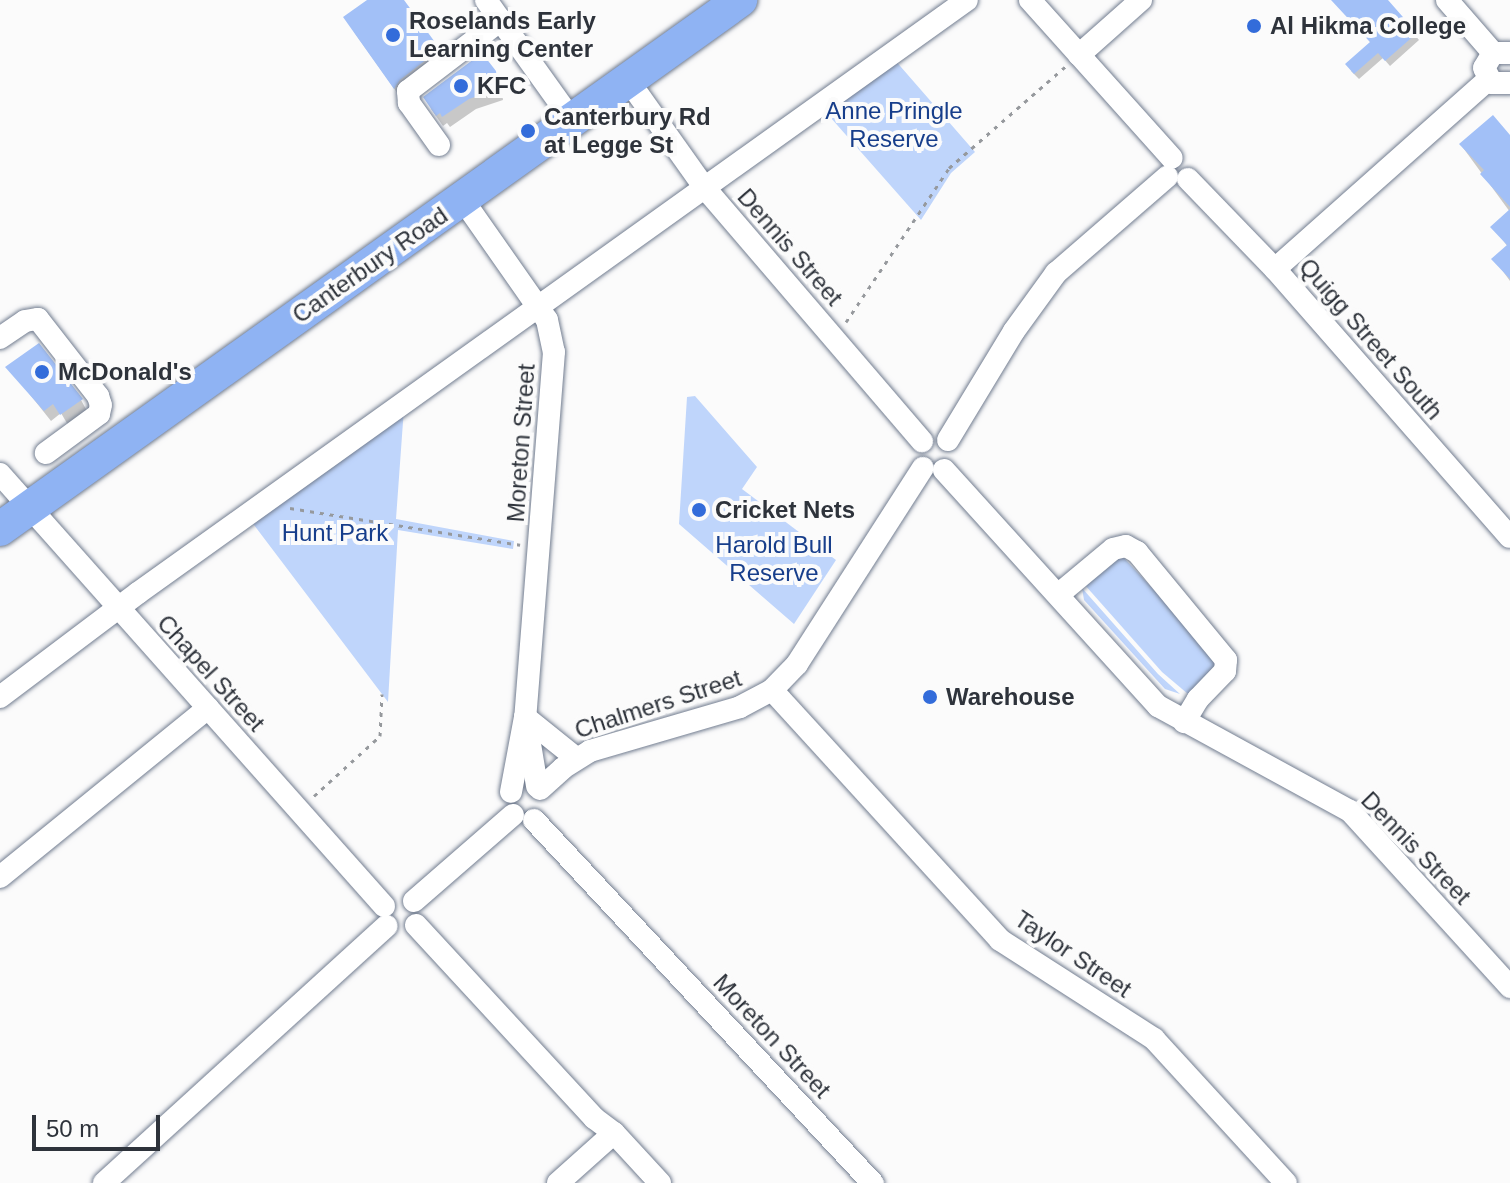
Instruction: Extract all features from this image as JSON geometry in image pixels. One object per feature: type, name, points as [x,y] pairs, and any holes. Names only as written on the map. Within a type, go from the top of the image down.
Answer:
[{"type":"highway","name":"Canterbury Road","points":[[0,529],[740,0]]},
{"type":"street","points":[[486,0],[572,120]]},
{"type":"street","points":[[0,697],[117,608],[537,305],[967,0]]},
{"type":"street","name":"Quigg Street South","points":[[1030,0],[1176,171],[1275,269],[1510,537]]},
{"type":"street","points":[[1079,55],[1141,0]]},
{"type":"street","points":[[1275,269],[1499,82],[1485,62],[1501,53],[1447,0]]},
{"type":"street","points":[[439,145],[409,103],[408,91],[501,20]]},
{"type":"street","name":"Dennis Street","points":[[628,80],[704,187],[922,441]]},
{"type":"street","points":[[948,440],[1014,331],[1056,273],[1176,171]]},
{"type":"street","name":"Moreton Street","points":[[463,200],[537,305],[549,327],[554,352],[525,717],[511,792]]},
{"type":"street","points":[[0,349],[14,337],[8,332],[31,319],[44,323],[98,396],[101,405],[99,414],[46,453]]},
{"type":"street","points":[[932,435],[948,440],[954,456],[934,469],[917,451],[922,441],[932,435]]},
{"type":"street","name":"Dennis Street","points":[[934,469],[1059,594],[1158,706],[1350,811],[1510,987]]},
{"type":"street","name":"Chalmers Street","points":[[539,788],[576,758],[608,744],[740,707],[772,690],[797,664],[934,469]]},
{"type":"street","name":"Chapel Street","points":[[0,474],[299,810],[385,916]]},
{"type":"street","points":[[1059,594],[1113,549],[1126,546],[1137,552],[1226,660],[1225,671],[1198,699],[1184,722]]},
{"type":"street","name":"Taylor Street","points":[[772,690],[1000,940],[1154,1039],[1286,1183]]},
{"type":"street","points":[[0,877],[208,708]]},
{"type":"street","points":[[525,717],[576,758]]},
{"type":"street","name":"Moreton Street","points":[[525,717],[539,788]]},
{"type":"street","points":[[414,901],[524,818],[546,806],[539,788],[526,784],[511,792],[508,804],[524,818]]},
{"type":"street","name":"Moreton Street","points":[[524,818],[873,1183]]},
{"type":"street","points":[[104,1183],[385,916],[398,896],[414,901]]},
{"type":"street","points":[[385,916],[401,933],[416,925],[419,915],[414,901]]},
{"type":"street","points":[[416,925],[594,1118],[614,1133],[660,1183]]},
{"type":"street","points":[[558,1183],[614,1133]]},
{"type":"path","points":[[835,339],[949,168],[1079,55]]},
{"type":"path","points":[[263,503],[539,548]]},
{"type":"path","points":[[299,810],[380,736],[382,694]]},
{"type":"green space","name":"Anne Pringle Reserve","points":[[894,59],[975,152],[951,173],[921,220],[823,109]]},
{"type":"green space","name":"Harold Bull Reserve","points":[[695,396],[757,467],[742,489],[836,560],[794,624],[679,524],[687,397]]},
{"type":"green space","name":"Hunt Park","points":[[404,408],[396,519],[514,541],[513,549],[398,530],[388,702],[251,521]]},
{"type":"green space","points":[[1123,557],[1215,655],[1216,668],[1188,694],[1162,672],[1084,584],[1116,558]]},
{"type":"green space","points":[[1082,588],[1158,674],[1180,694],[1165,689],[1084,600]]},
{"type":"building","name":"Roselands Early Learning Center","points":[[367,0],[404,0],[440,49],[400,80],[394,89],[343,17]]},
{"type":"building","points":[[1331,0],[1388,0],[1417,33],[1385,61],[1378,53],[1354,74],[1345,64],[1370,42]]},
{"type":"building","name":"KFC","points":[[482,53],[496,71],[498,89],[469,99],[442,117],[440,113],[436,116],[423,97]]},
{"type":"building","points":[[1493,115],[1510,135],[1510,207],[1480,174],[1484,170],[1459,144]]},
{"type":"building","points":[[1510,209],[1510,279],[1491,259],[1507,245],[1490,227]]},
{"type":"building","name":"McDonald's","points":[[39,343],[83,399],[60,415],[53,404],[44,411],[5,367]]},
{"type":"place","name":"Al Hikma College","points":[[1254,26]]},
{"type":"place","name":"Roselands Early Learning Center","points":[[393,35]]},
{"type":"place","name":"KFC","points":[[461,86]]},
{"type":"place","name":"Canterbury Rd at Legge St","points":[[528,131]]},
{"type":"place","name":"McDonald's","points":[[42,372]]},
{"type":"place","name":"Cricket Nets","points":[[699,510]]},
{"type":"place","name":"Warehouse","points":[[930,697]]}]
